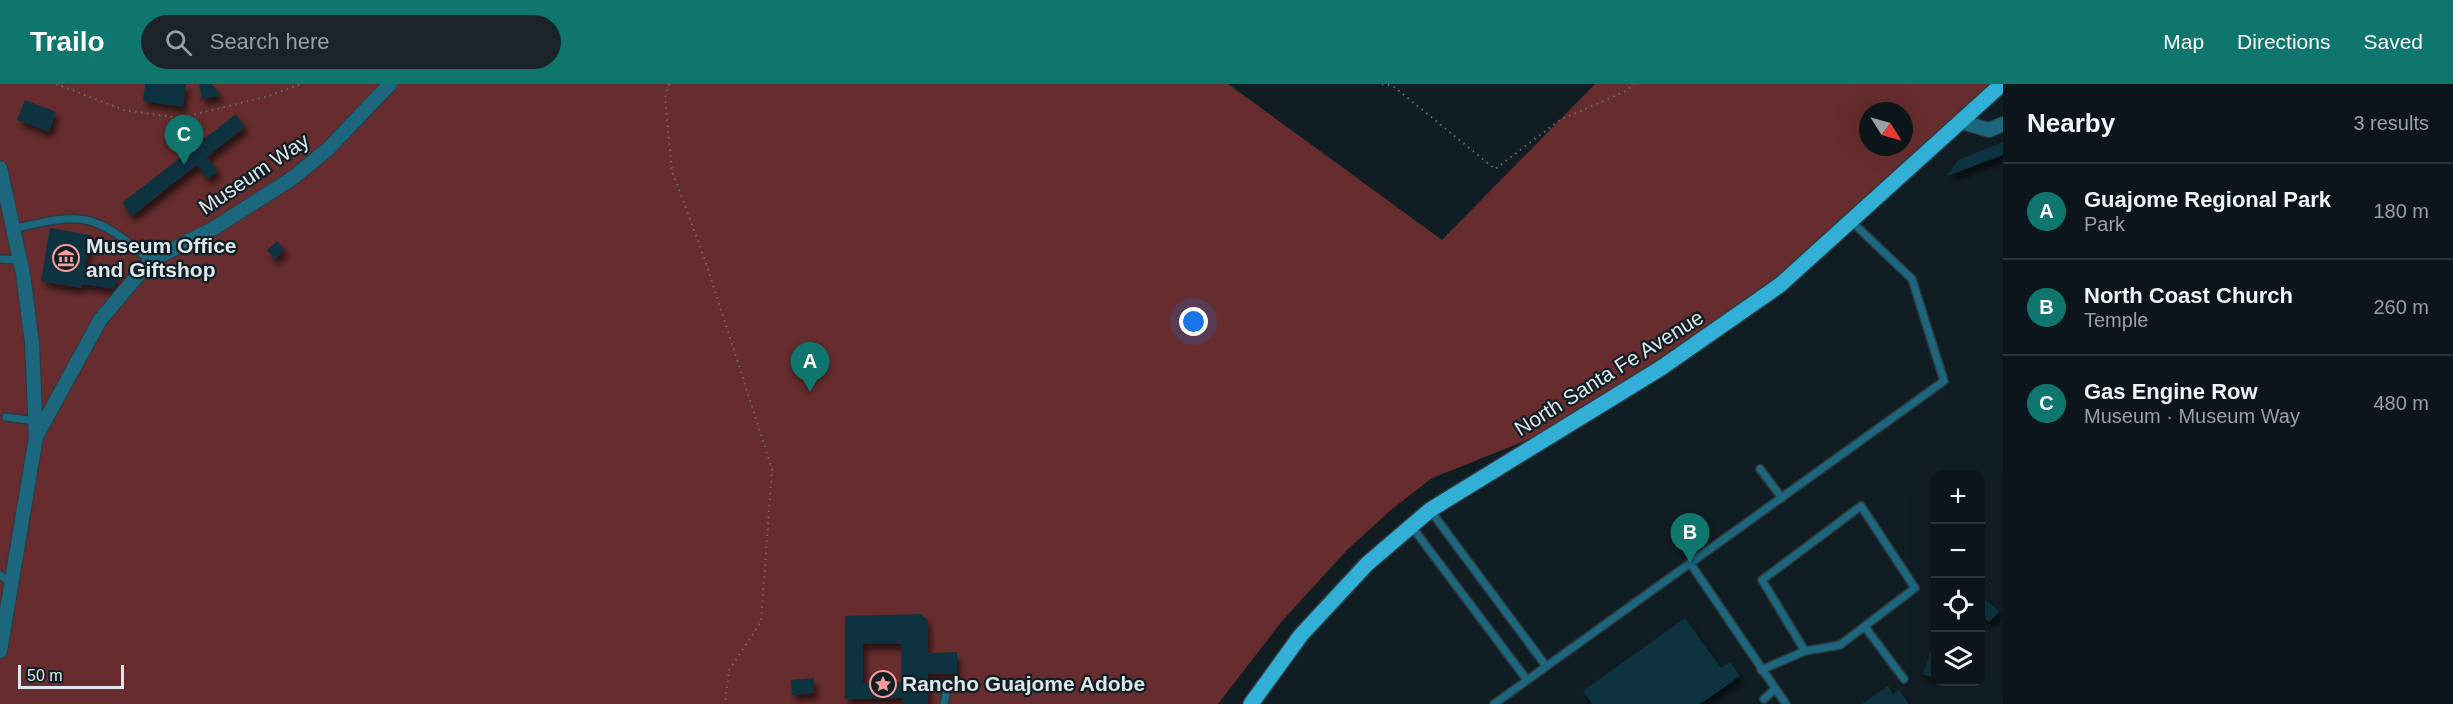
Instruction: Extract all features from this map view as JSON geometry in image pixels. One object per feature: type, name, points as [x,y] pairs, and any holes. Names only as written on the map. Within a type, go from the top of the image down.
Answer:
[{"type":"main road","name":"North Santa Fe Avenue","points":[[1251,704],[1301,635],[1367,564],[1430,510],[1661,368],[1780,285],[2002,84]]},
{"type":"street","name":"Museum Way","points":[[36,437],[100,320],[150,261],[207,232],[294,177],[329,148],[390,84]]},
{"type":"street","points":[[1962,122],[1989,129],[2003,124]]},
{"type":"street","name":"Museum Way","points":[[0,168],[19,260],[32,343],[36,437],[0,651]]},
{"type":"lane","points":[[12,229],[57,219],[82,218],[104,225],[150,261]]},
{"type":"lane","points":[[1494,704],[1944,381],[1912,279],[1851,221]]},
{"type":"lane","points":[[0,259],[19,260]]},
{"type":"lane","points":[[6,417],[35,422]]},
{"type":"lane","points":[[1760,469],[1782,498]]},
{"type":"lane","points":[[1761,670],[1804,651],[1840,645],[1915,588],[1861,506],[1762,580],[1804,651]]},
{"type":"lane","points":[[1430,510],[1546,666]]},
{"type":"lane","points":[[1412,527],[1527,680]]},
{"type":"lane","points":[[1690,563],[1786,704]]},
{"type":"lane","points":[[0,575],[12,584]]},
{"type":"lane","points":[[1865,627],[1904,679]]},
{"type":"lane","points":[[944,704],[948,683]]},
{"type":"lane","points":[[1764,699],[1776,689]]},
{"type":"path","points":[[56,84],[124,110],[180,118],[269,96],[300,84]]},
{"type":"path","points":[[669,84],[664,98],[672,171],[704,257],[772,469],[761,622],[729,670],[725,704]]},
{"type":"path","points":[[1382,84],[1393,86],[1495,169],[1560,120],[1626,91],[1634,84]]},
{"type":"shaded area","points":[[0,84],[1228,84],[1442,240],[1595,84],[2000,84],[1812,258],[1560,427],[1432,478],[1392,509],[1347,550],[1282,621],[1218,704],[0,704]]},
{"type":"building","points":[[145,84],[186,84],[183,107],[143,101]]},
{"type":"building","points":[[199,84],[212,84],[221,96],[202,99]]},
{"type":"building","points":[[25,100],[56,112],[49,132],[17,120]]},
{"type":"building","points":[[236,114],[245,127],[207,157],[218,171],[208,179],[197,165],[132,216],[122,203]]},
{"type":"building","points":[[2003,142],[2003,155],[1947,176],[1958,160]]},
{"type":"building","name":"Museum Office and Giftshop","points":[[50,228],[91,235],[85,269],[118,275],[114,289],[82,284],[81,288],[41,281]]},
{"type":"building","points":[[277,241],[285,250],[275,259],[267,250]]},
{"type":"building","points":[[1985,599],[1999,612],[1989,622],[1985,618]]},
{"type":"building","points":[[920,614],[927,620],[928,653],[957,652],[957,674],[928,674],[928,704],[903,704],[903,698],[845,699],[845,616]],"holes":[[[863,644],[901,644],[902,682],[863,683]]]},
{"type":"building","points":[[1685,618],[1721,668],[1730,662],[1740,676],[1700,704],[1592,704],[1583,691]]},
{"type":"building","points":[[1931,650],[1931,677],[1923,674]]},
{"type":"building","points":[[814,678],[814,693],[792,695],[791,680]]},
{"type":"building","points":[[1888,686],[1893,694],[1899,690],[1909,704],[1862,704]]},
{"type":"place","name":"Gas Engine Row","points":[[184,165]]},
{"type":"place","name":"Museum Office and Giftshop","points":[[66,258]]},
{"type":"place","name":"Guajome Regional Park","points":[[810,392]]},
{"type":"place","name":"North Coast Church","points":[[1690,563]]},
{"type":"place","name":"Rancho Guajome Adobe","points":[[883,684]]}]
